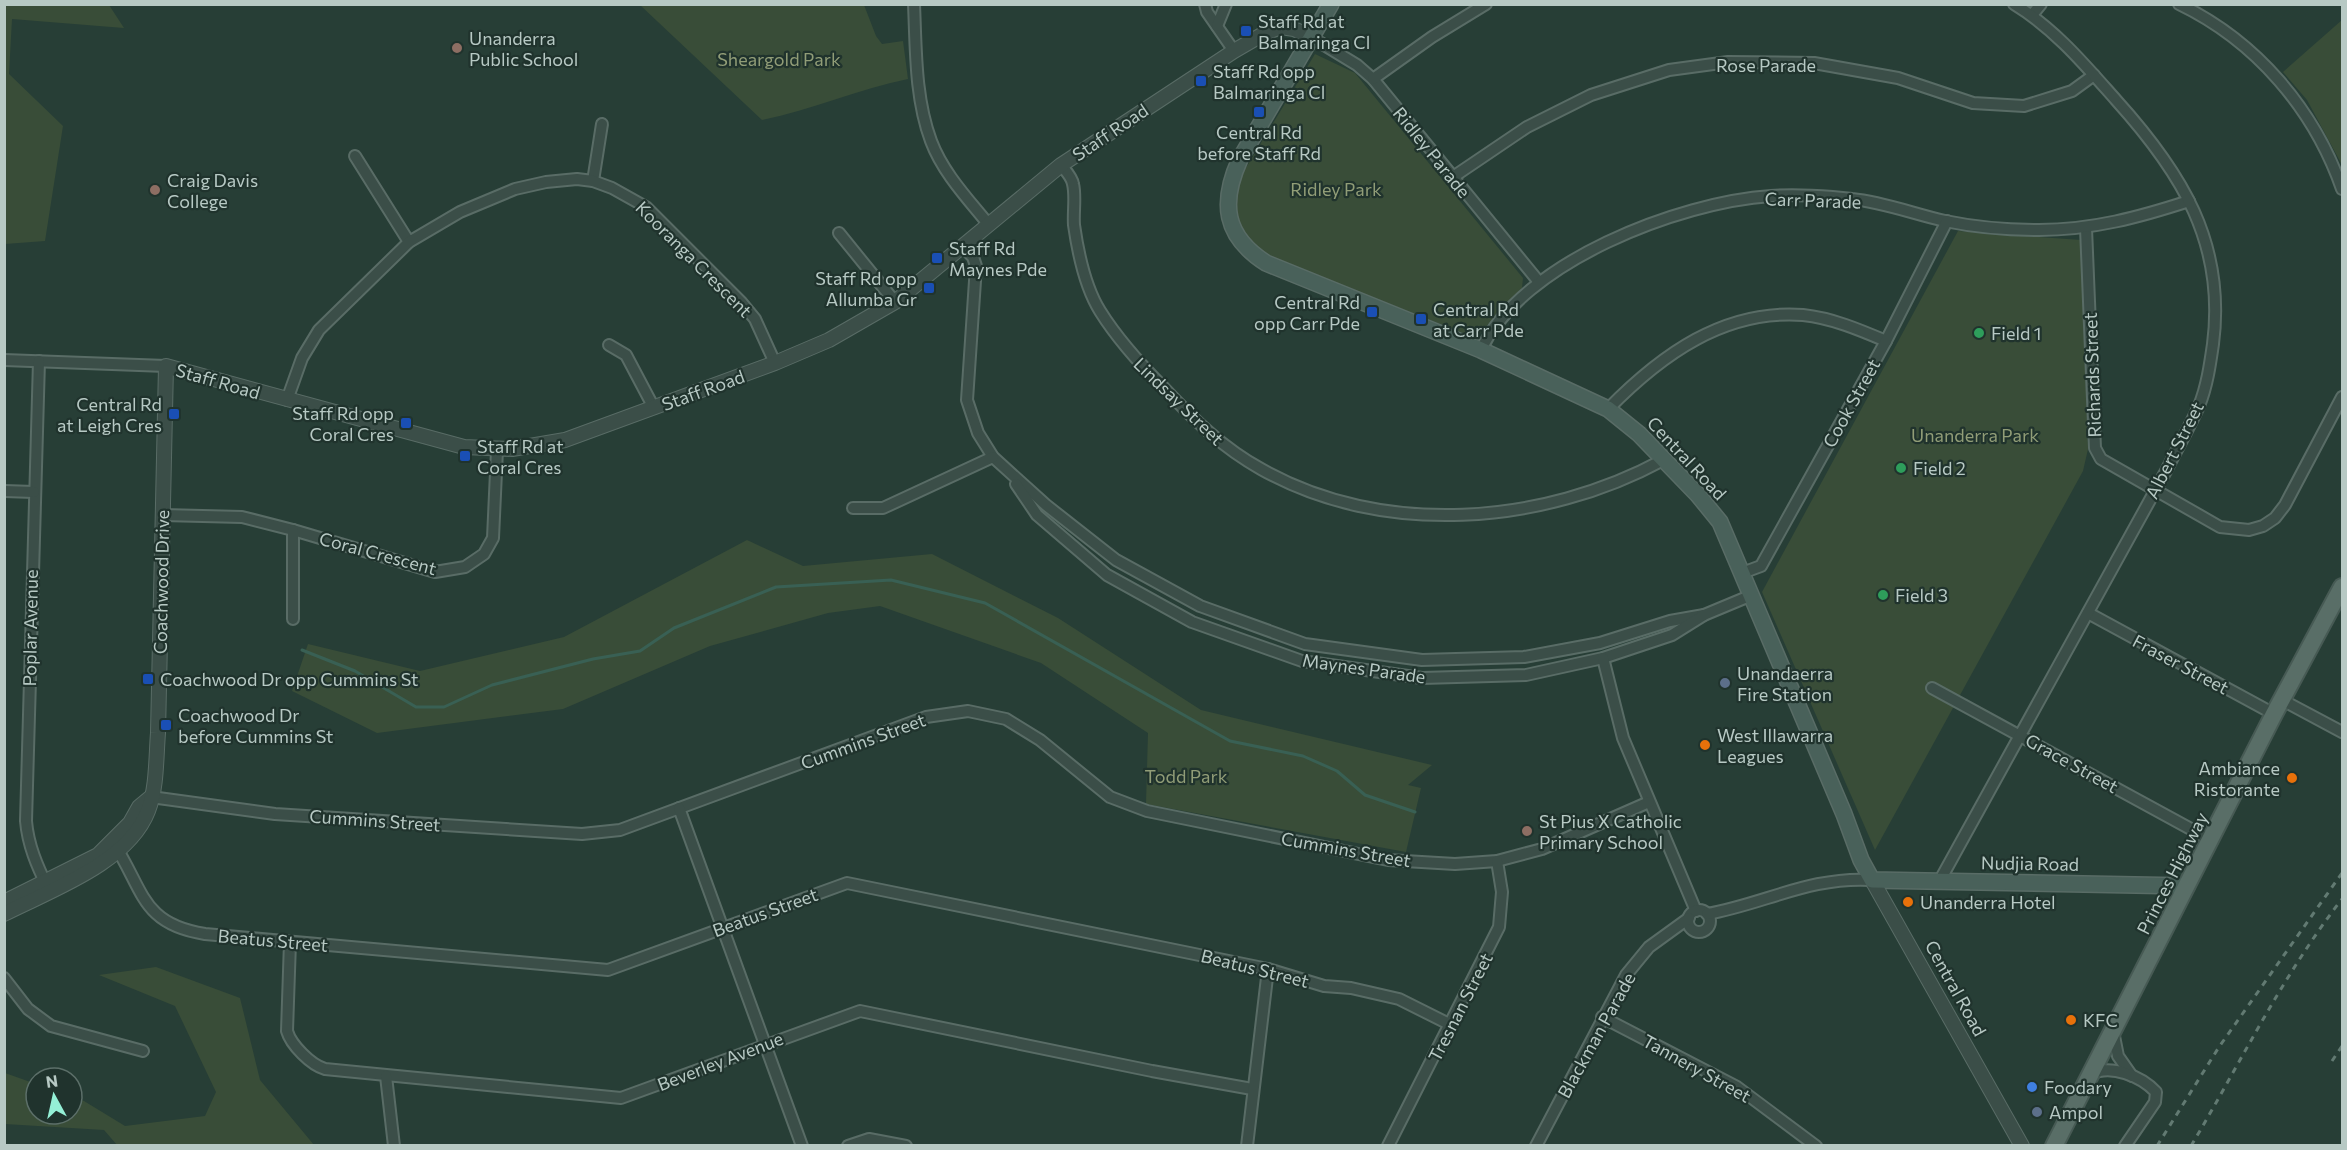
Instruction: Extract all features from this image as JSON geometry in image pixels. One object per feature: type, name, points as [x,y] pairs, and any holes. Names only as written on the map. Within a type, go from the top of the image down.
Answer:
[{"type":"main road","name":"Central Road","points":[[1331,4],[1240,159],[1228,195],[1229,212],[1236,237],[1253,255],[1266,263],[1481,350],[1608,409],[1630,426],[1698,495],[1720,522],[1861,861],[1872,880]]},
{"type":"main road","name":"Princes Highway","points":[[2054,1146],[2278,707],[2343,587]]},
{"type":"main road","name":"Nudjia Road","points":[[1872,880],[2187,886]]},
{"type":"street","points":[[914,4],[918,91],[931,142],[956,185],[989,225]]},
{"type":"street","points":[[1205,4],[1207,12],[1233,51]]},
{"type":"street","points":[[1217,26],[1226,4]]},
{"type":"street","points":[[1373,79],[1432,37],[1486,4]]},
{"type":"street","name":"Albert Street","points":[[1940,882],[2199,405],[2209,369],[2215,329],[2213,284],[2207,243],[2190,201],[2165,158],[2060,39],[2032,15],[2014,4]]},
{"type":"street","points":[[2032,15],[2041,4]]},
{"type":"street","points":[[2179,4],[2218,27],[2248,50],[2274,75],[2300,105],[2316,130],[2343,189]]},
{"type":"street","name":"Staff Road","points":[[4,360],[166,366],[443,443],[497,450],[531,447],[565,440],[775,363],[829,340],[896,302],[1061,165],[1233,51],[1281,27],[1294,29],[1311,37]]},
{"type":"street","name":"Ridley Parade","points":[[1311,37],[1357,65],[1373,79],[1539,282]]},
{"type":"street","name":"Rose Parade","points":[[1453,177],[1527,127],[1591,95],[1669,70],[1728,62],[1814,63],[1898,78],[1973,103],[2024,106],[2072,91],[2094,75]]},
{"type":"street","points":[[593,181],[602,124]]},
{"type":"street","points":[[355,156],[409,242]]},
{"type":"street","name":"Lindsay Street","points":[[1061,165],[1073,183],[1074,224],[1089,286],[1099,309],[1132,356],[1197,423],[1224,446],[1262,470],[1314,494],[1365,507],[1407,513],[1447,514],[1523,509],[1566,500],[1609,486],[1663,460]]},
{"type":"street","name":"Kooranga Crescent","points":[[287,400],[302,358],[319,330],[409,242],[460,212],[515,189],[546,182],[577,179],[593,181],[628,195],[646,207],[741,302],[755,319],[775,363]]},
{"type":"street","name":"Carr Parade","points":[[1481,350],[1494,327],[1539,282],[1608,240],[1689,210],[1771,195],[1853,199],[1947,221],[2038,230],[2086,228],[2138,218],[2190,201]]},
{"type":"street","name":"Cook Street","points":[[1742,573],[1761,566],[1886,340],[1947,221]]},
{"type":"street","name":"Richards Street","points":[[2086,228],[2096,447],[2101,459],[2220,527],[2249,530],[2263,526],[2275,518],[2285,505],[2343,397]]},
{"type":"street","points":[[839,233],[896,302]]},
{"type":"street","name":"Maynes Parade","points":[[963,247],[973,257],[976,266],[967,399],[978,433],[993,457],[1046,506],[1116,560],[1200,606],[1305,644],[1422,660],[1524,657],[1600,642],[1670,621],[1704,615]]},
{"type":"street","points":[[1608,409],[1629,388],[1668,356],[1696,338],[1730,323],[1775,315],[1805,315],[1850,326],[1886,340]]},
{"type":"street","points":[[609,345],[626,355],[654,408]]},
{"type":"street","name":"Poplar Avenue","points":[[39,361],[26,821],[27,837],[47,886]]},
{"type":"street","name":"Coachwood Drive","points":[[4,902],[102,864],[116,847],[137,829],[148,810],[156,771],[158,733],[166,366]]},
{"type":"street","name":"Coral Crescent","points":[[163,515],[242,518],[293,530],[435,572],[465,567],[484,554],[493,538],[497,450]]},
{"type":"street","points":[[853,508],[883,507],[993,457]]},
{"type":"street","name":"Maynes Parade","points":[[1005,470],[1037,515],[1107,575],[1192,622],[1302,661],[1422,678],[1526,675],[1602,658],[1672,635],[1704,615],[1752,595]]},
{"type":"street","points":[[4,491],[34,492]]},
{"type":"street","points":[[293,530],[293,619]]},
{"type":"street","name":"Fraser Street","points":[[2088,613],[2278,707],[2343,732]]},
{"type":"street","points":[[1602,658],[1623,738],[1699,919]]},
{"type":"street","name":"Grace Street","points":[[1932,687],[2211,840]]},
{"type":"street","name":"Cummins Street","points":[[151,797],[275,814],[582,834],[620,830],[926,717],[968,711],[1006,719],[1040,740],[1110,797],[1147,811],[1388,860],[1455,864],[1497,861],[1542,849],[1649,802]]},
{"type":"street","points":[[679,808],[802,1146]]},
{"type":"street","name":"Beatus Street","points":[[116,847],[153,912],[168,924],[205,934],[609,970],[847,883],[1268,969],[1324,986],[1351,988],[1399,999],[1451,1025]]},
{"type":"street","name":"Tresnan Street","points":[[1388,1146],[1499,927],[1502,892],[1497,861]]},
{"type":"street","name":"Blackman Parade","points":[[1536,1146],[1602,1017],[1626,975],[1649,947],[1668,934],[1699,919],[1776,894],[1849,878],[1872,880]]},
{"type":"street","name":"Central Road","points":[[1872,880],[2022,1146]]},
{"type":"street","name":"Coachwood Drive","points":[[4,914],[47,886]]},
{"type":"street","name":"Beverley Avenue","points":[[290,942],[287,1031],[289,1038],[317,1066],[386,1076],[621,1098],[860,1011],[1152,1071],[1252,1089]]},
{"type":"street","points":[[1247,1146],[1268,969]]},
{"type":"street","points":[[4,978],[28,1009],[51,1026],[143,1051]]},
{"type":"street","name":"Tannery Street","points":[[1602,1017],[1737,1087],[1816,1146]]},
{"type":"street","points":[[2113,1030],[2118,1056],[2132,1076]]},
{"type":"street","points":[[2091,1074],[2109,1069],[2132,1076],[2153,1089],[2156,1097],[2125,1146]]},
{"type":"street","points":[[386,1076],[394,1146]]},
{"type":"street","points":[[848,1146],[869,1139],[906,1146]]},
{"type":"green space","points":[[5,4],[109,5],[124,28],[12,19],[9,74],[63,126],[45,241],[5,244]]},
{"type":"green space","name":"Sheargold Park","points":[[640,5],[864,5],[876,36],[882,44],[903,41],[908,79],[762,120]]},
{"type":"green space","points":[[2342,20],[2342,165],[2307,100],[2283,72]]},
{"type":"green space","name":"Ridley Park","points":[[1315,54],[1355,73],[1523,278],[1522,288],[1479,334],[1468,335],[1270,257],[1242,234],[1233,198],[1244,171]]},
{"type":"green space","name":"Unanderra Park","points":[[1958,231],[2081,240],[2088,449],[2083,471],[1875,850],[1762,592]]},
{"type":"green space","name":"Todd Park","points":[[747,540],[803,566],[932,554],[1058,618],[1201,710],[1432,765],[1408,785],[1421,788],[1406,852],[1146,804],[1148,733],[1041,663],[880,606],[828,613],[710,646],[563,709],[377,733],[292,691],[308,644],[420,671],[564,637]]},
{"type":"green space","points":[[156,967],[240,998],[260,1080],[314,1145],[117,1145],[104,1130],[38,1126],[84,1126],[84,1101],[125,1126],[205,1116],[216,1092],[175,1006],[99,975]]},
{"type":"green space","points":[[5,1073],[24,1080],[24,1125],[5,1124]]},
{"type":"waterway","points":[[302,650],[355,671],[416,707],[444,707],[492,685],[593,659],[640,651],[674,628],[776,587],[891,580],[985,603],[1230,741],[1303,756],[1337,771],[1365,795],[1415,812]]},
{"type":"railway","points":[[2157,1146],[2219,1047],[2342,873]]},
{"type":"railway","points":[[2191,1146],[2281,989],[2320,928],[2342,899]]},
{"type":"railway","points":[[2332,1061],[2342,1046]]},
{"type":"place","name":"Staff Rd at Balmaringa Cl","points":[[1246,31]]},
{"type":"place","name":"Unanderra Public School","points":[[457,48]]},
{"type":"place","name":"Staff Rd opp Balmaringa Cl","points":[[1201,81]]},
{"type":"place","name":"Central Rd before Staff Rd","points":[[1259,112]]},
{"type":"place","name":"Craig Davis College","points":[[155,190]]},
{"type":"place","name":"Staff Rd Maynes Pde","points":[[937,258]]},
{"type":"place","name":"Staff Rd opp Allumba Gr","points":[[929,288]]},
{"type":"place","name":"Central Rd opp Carr Pde","points":[[1372,312]]},
{"type":"place","name":"Central Rd at Carr Pde","points":[[1421,319]]},
{"type":"place","name":"Field 1","points":[[1979,333]]},
{"type":"place","name":"Central Rd at Leigh Cres","points":[[174,414]]},
{"type":"place","name":"Staff Rd opp Coral Cres","points":[[406,423]]},
{"type":"place","name":"Staff Rd at Coral Cres","points":[[465,456]]},
{"type":"place","name":"Field 2","points":[[1901,468]]},
{"type":"place","name":"Field 3","points":[[1883,595]]},
{"type":"place","name":"Coachwood Dr opp Cummins St","points":[[148,679]]},
{"type":"place","name":"Unandaerra Fire Station","points":[[1725,683]]},
{"type":"place","name":"Coachwood Dr before Cummins St","points":[[166,725]]},
{"type":"place","name":"West Illawarra Leagues","points":[[1705,745]]},
{"type":"place","name":"Ambiance Ristorante","points":[[2292,778]]},
{"type":"place","name":"St Pius X Catholic Primary School","points":[[1527,831]]},
{"type":"place","name":"Unanderra Hotel","points":[[1908,902]]},
{"type":"place","name":"KFC","points":[[2071,1020]]},
{"type":"place","name":"Foodary","points":[[2032,1087]]},
{"type":"place","name":"Ampol","points":[[2037,1112]]}]
